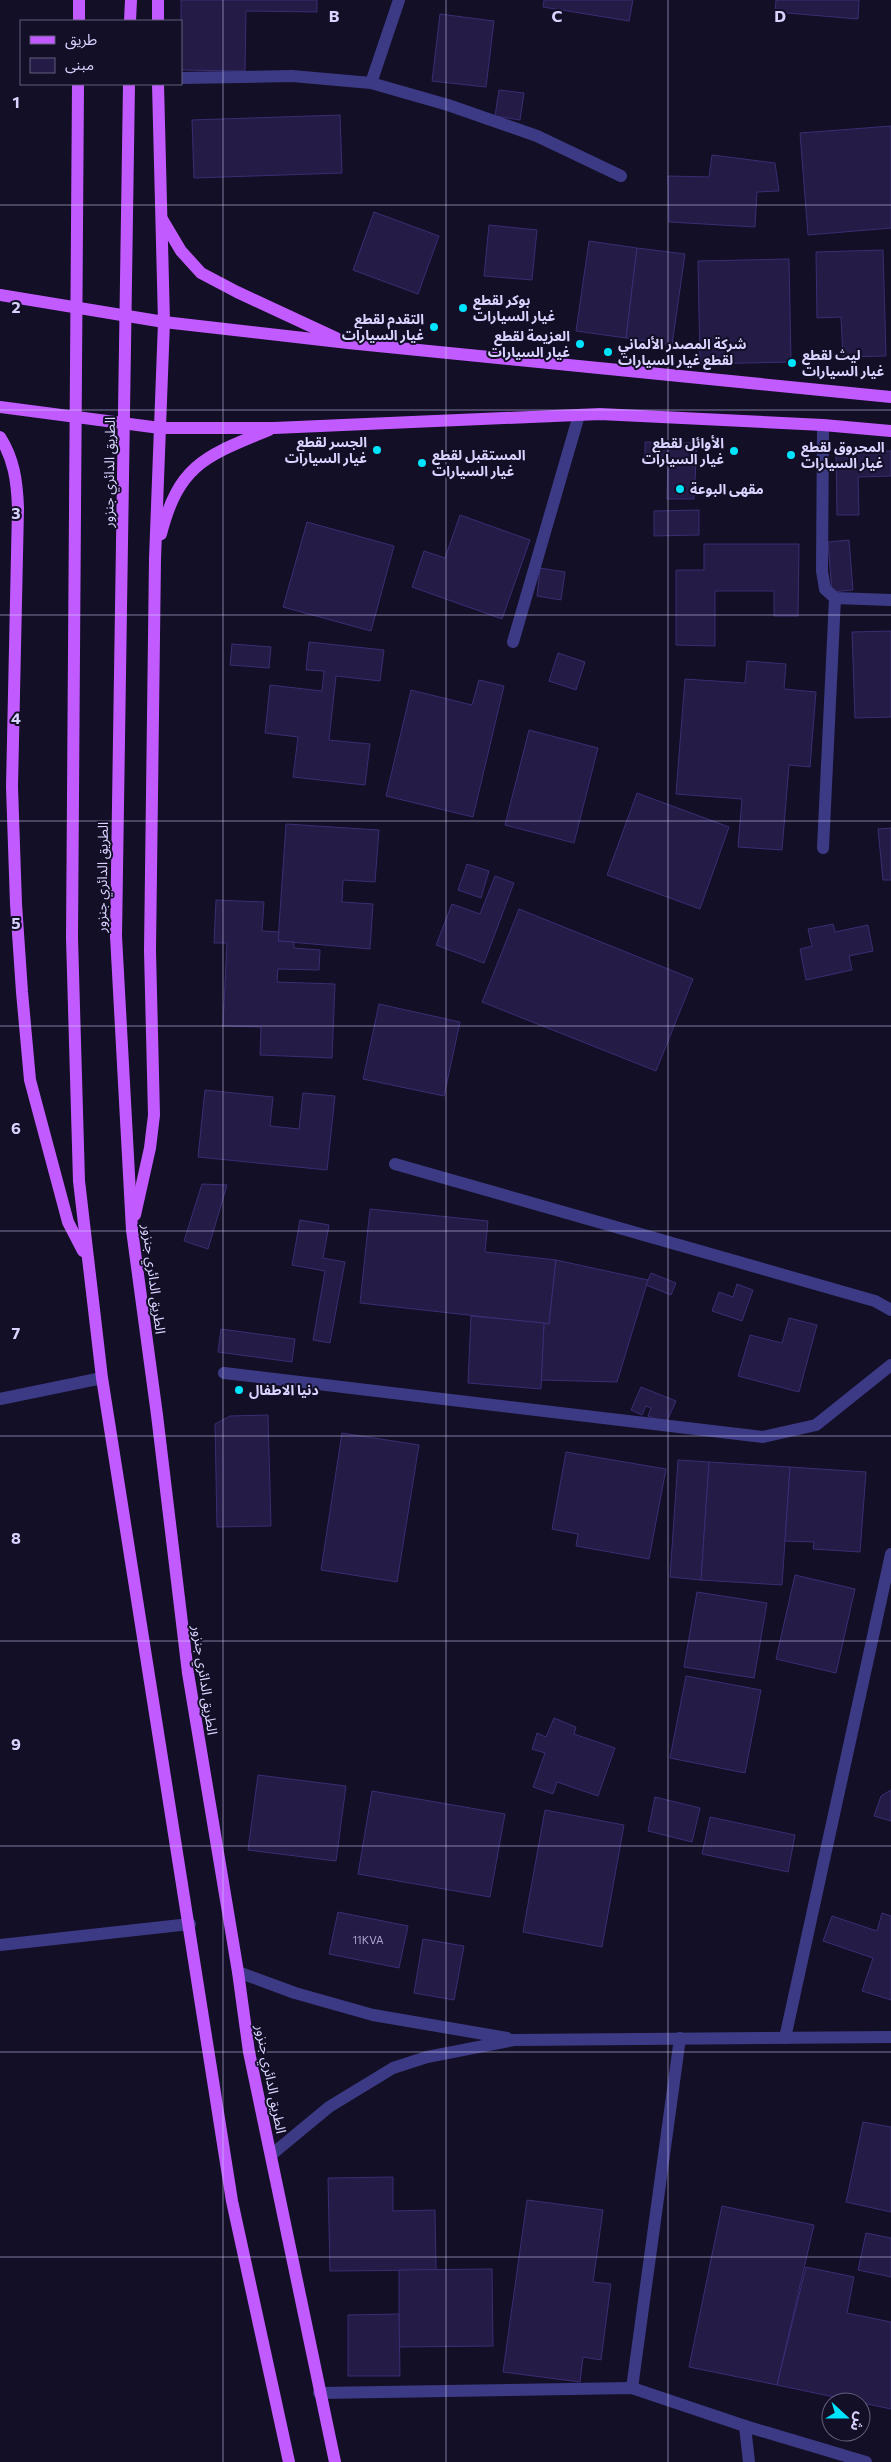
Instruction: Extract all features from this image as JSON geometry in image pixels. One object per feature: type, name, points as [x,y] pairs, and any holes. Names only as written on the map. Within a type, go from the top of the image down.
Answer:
[{"type":"main road","points":[[79,0],[79,20]]},
{"type":"main road","points":[[130,20],[131,0]]},
{"type":"main road","points":[[158,0],[158,20]]},
{"type":"main road","points":[[78,85],[72,938],[79,1180],[102,1378],[190,1924],[232,2201],[289,2462]]},
{"type":"main road","name":"الطريق الدائري جنزور","points":[[130,85],[116,936],[132,1230],[188,1673],[238,1972],[249,2052],[335,2462]]},
{"type":"main road","points":[[132,1230],[150,1148],[154,1115],[150,950],[155,559],[164,322],[158,85]]},
{"type":"main road","points":[[162,218],[181,251],[201,273],[237,292],[348,343]]},
{"type":"main road","points":[[0,295],[164,322],[348,343],[891,397]]},
{"type":"main road","points":[[0,407],[160,428],[274,428],[580,415],[823,425],[891,431]]},
{"type":"main road","points":[[155,559],[168,507],[177,489],[191,472],[210,455],[274,428]]},
{"type":"main road","points":[[0,437],[9,451],[16,478],[18,508],[12,787],[16,904],[30,1080],[68,1222],[87,1258]]},
{"type":"street","points":[[371,83],[399,0]]},
{"type":"street","points":[[182,78],[292,76],[371,83],[448,105],[538,136],[621,176]]},
{"type":"street","points":[[512,642],[580,415]]},
{"type":"street","points":[[823,425],[822,571],[825,590],[835,598],[891,600]]},
{"type":"street","points":[[823,848],[835,598]]},
{"type":"street","points":[[395,1164],[875,1302],[891,1310]]},
{"type":"street","points":[[224,1373],[763,1437],[816,1425],[891,1365]]},
{"type":"street","points":[[0,1399],[102,1378]]},
{"type":"street","points":[[785,2038],[891,1554]]},
{"type":"street","points":[[0,1945],[190,1924]]},
{"type":"street","points":[[238,1972],[295,1993],[372,2014],[514,2040]]},
{"type":"street","points":[[271,2155],[329,2107],[393,2068],[427,2057],[514,2040],[891,2037]]},
{"type":"street","points":[[632,2388],[680,2038]]},
{"type":"street","points":[[319,2393],[632,2388],[745,2426],[866,2462]]},
{"type":"street","points":[[745,2426],[749,2462]]},
{"type":"building","points":[[181,0],[317,0],[317,12],[246,11],[245,71],[182,70]]},
{"type":"building","points":[[544,0],[633,0],[629,21],[543,7]]},
{"type":"building","points":[[776,0],[859,0],[858,19],[775,12]]},
{"type":"building","points":[[440,14],[494,21],[486,87],[432,81]]},
{"type":"building","points":[[499,90],[524,93],[520,120],[495,116]]},
{"type":"building","points":[[340,115],[342,173],[194,178],[192,120]]},
{"type":"building","points":[[891,126],[891,228],[808,235],[800,133]]},
{"type":"building","points":[[712,155],[775,163],[779,191],[757,192],[755,227],[669,222],[668,176],[709,177]]},
{"type":"building","points":[[374,212],[439,236],[418,294],[353,270]]},
{"type":"building","points":[[489,225],[537,230],[532,280],[484,276]]},
{"type":"building","points":[[589,241],[637,248],[626,338],[576,331]]},
{"type":"building","points":[[637,248],[685,254],[672,345],[626,338]]},
{"type":"building","points":[[883,250],[886,356],[843,357],[841,317],[817,318],[816,252]]},
{"type":"building","points":[[789,259],[791,362],[700,364],[698,261]]},
{"type":"building","points":[[645,442],[697,443],[694,499],[667,499],[668,459],[645,458]]},
{"type":"building","points":[[836,451],[891,451],[891,476],[858,477],[859,515],[837,515]]},
{"type":"building","points":[[699,510],[699,535],[654,536],[654,511]]},
{"type":"building","points":[[460,515],[530,540],[502,619],[412,587],[424,551],[445,558]]},
{"type":"building","points":[[307,522],[394,546],[371,631],[283,607]]},
{"type":"building","points":[[849,540],[853,590],[832,592],[828,542]]},
{"type":"building","points":[[704,544],[799,544],[798,616],[774,616],[774,591],[715,591],[715,646],[676,645],[676,570],[704,570]]},
{"type":"building","points":[[540,568],[565,572],[561,600],[537,596]]},
{"type":"building","points":[[891,631],[891,717],[855,718],[852,632]]},
{"type":"building","points":[[309,642],[384,650],[380,681],[336,676],[329,740],[370,744],[365,785],[293,777],[298,737],[265,733],[270,685],[322,691],[324,671],[306,670]]},
{"type":"building","points":[[232,644],[271,647],[269,668],[230,665]]},
{"type":"building","points":[[558,653],[585,662],[576,690],[549,681]]},
{"type":"building","points":[[747,661],[786,664],[784,689],[816,692],[810,767],[789,765],[782,850],[738,847],[742,799],[676,794],[685,679],[745,683]]},
{"type":"building","points":[[479,680],[504,686],[473,817],[386,796],[411,690],[472,705]]},
{"type":"building","points":[[529,730],[598,748],[574,843],[505,825]]},
{"type":"building","points":[[637,793],[729,827],[700,909],[607,875]]},
{"type":"building","points":[[286,824],[379,830],[375,882],[343,880],[342,902],[373,904],[370,949],[278,941]]},
{"type":"building","points":[[891,828],[891,880],[883,880],[878,829]]},
{"type":"building","points":[[467,864],[489,871],[481,898],[458,890]]},
{"type":"building","points":[[495,876],[514,883],[484,963],[436,945],[452,904],[480,914]]},
{"type":"building","points":[[216,900],[264,902],[262,931],[279,932],[278,941],[294,942],[294,948],[320,950],[319,970],[278,969],[277,982],[335,984],[332,1058],[260,1055],[261,1027],[223,1026],[227,943],[214,943]]},
{"type":"building","points":[[519,909],[693,979],[656,1071],[482,1002]]},
{"type":"building","points":[[833,924],[835,932],[868,925],[873,951],[849,956],[852,970],[806,980],[800,949],[812,946],[808,929]]},
{"type":"building","points":[[379,1004],[460,1022],[444,1096],[363,1079]]},
{"type":"building","points":[[205,1090],[273,1097],[270,1126],[299,1129],[303,1093],[335,1096],[327,1170],[198,1157]]},
{"type":"building","points":[[202,1184],[227,1185],[208,1249],[184,1241]]},
{"type":"building","points":[[370,1209],[488,1221],[485,1252],[556,1260],[549,1324],[360,1303]]},
{"type":"building","points":[[300,1220],[329,1225],[323,1258],[345,1262],[330,1343],[313,1340],[325,1271],[292,1265]]},
{"type":"building","points":[[556,1260],[648,1280],[617,1382],[541,1380],[544,1323],[549,1324]]},
{"type":"building","points":[[651,1273],[676,1283],[671,1295],[646,1285]]},
{"type":"building","points":[[737,1284],[753,1290],[742,1321],[712,1311],[719,1292],[733,1297]]},
{"type":"building","points":[[471,1316],[544,1323],[541,1389],[468,1383]]},
{"type":"building","points":[[789,1318],[817,1325],[799,1392],[738,1376],[750,1335],[782,1343]]},
{"type":"building","points":[[221,1329],[295,1339],[292,1362],[218,1352]]},
{"type":"building","points":[[641,1387],[676,1401],[666,1423],[648,1416],[651,1408],[646,1406],[642,1415],[631,1410]]},
{"type":"building","points":[[268,1415],[271,1526],[217,1527],[215,1424],[230,1416]]},
{"type":"building","points":[[342,1433],[419,1445],[397,1582],[321,1570]]},
{"type":"building","points":[[566,1452],[666,1469],[649,1559],[576,1546],[578,1534],[552,1529]]},
{"type":"building","points":[[678,1460],[709,1462],[701,1580],[670,1577]]},
{"type":"building","points":[[709,1462],[790,1467],[782,1585],[701,1580]]},
{"type":"building","points":[[790,1467],[866,1472],[860,1552],[813,1549],[814,1542],[785,1541]]},
{"type":"building","points":[[795,1575],[855,1589],[836,1673],[776,1659]]},
{"type":"building","points":[[697,1592],[767,1603],[754,1678],[684,1667]]},
{"type":"building","points":[[686,1676],[761,1690],[745,1773],[670,1758]]},
{"type":"building","points":[[554,1718],[576,1727],[574,1734],[615,1748],[598,1796],[557,1782],[553,1794],[533,1787],[545,1753],[532,1749],[537,1733],[546,1737]]},
{"type":"building","points":[[258,1775],[346,1786],[336,1861],[248,1850]]},
{"type":"building","points":[[891,1790],[891,1821],[874,1816],[881,1796]]},
{"type":"building","points":[[372,1791],[505,1814],[490,1897],[358,1874]]},
{"type":"building","points":[[655,1797],[700,1808],[692,1842],[648,1831]]},
{"type":"building","points":[[545,1810],[624,1825],[602,1947],[523,1932]]},
{"type":"building","points":[[710,1817],[795,1835],[788,1872],[702,1854]]},
{"type":"building","points":[[338,1912],[408,1926],[399,1968],[329,1954]]},
{"type":"building","points":[[882,1913],[891,1916],[891,2000],[862,1991],[873,1958],[823,1941],[832,1916],[877,1931]]},
{"type":"building","points":[[423,1939],[464,1946],[454,2000],[414,1993]]},
{"type":"building","points":[[863,2122],[891,2127],[891,2212],[846,2202]]},
{"type":"building","points":[[393,2177],[393,2211],[435,2210],[436,2270],[330,2271],[328,2178]]},
{"type":"building","points":[[527,2200],[603,2210],[593,2282],[611,2284],[601,2360],[583,2357],[580,2382],[503,2372]]},
{"type":"building","points":[[722,2206],[814,2225],[777,2385],[689,2367]]},
{"type":"building","points":[[866,2233],[891,2238],[891,2277],[858,2270]]},
{"type":"building","points":[[806,2267],[854,2277],[847,2313],[891,2322],[891,2409],[871,2405],[871,2392],[821,2392],[821,2394],[777,2385]]},
{"type":"building","points":[[492,2269],[493,2346],[399,2347],[399,2270]]},
{"type":"building","points":[[399,2314],[400,2376],[348,2376],[348,2315]]},
{"type":"place","name":"بوكر لقطع غيار السيارات","points":[[463,308]]},
{"type":"place","name":"التقدم لقطع غيار السيارات","points":[[434,327]]},
{"type":"place","name":"العزيمة لقطع غيار السيارات","points":[[580,344]]},
{"type":"place","name":"شركة المصدر الألماني لقطع غيار السيارات","points":[[608,352]]},
{"type":"place","name":"ليث لقطع غيار السيارات","points":[[792,363]]},
{"type":"place","name":"الجسر لقطع غيار السيارات","points":[[377,450]]},
{"type":"place","name":"الأوائل لقطع غيار السيارات","points":[[734,451]]},
{"type":"place","name":"المحروق لقطع غيار السيارات","points":[[791,455]]},
{"type":"place","name":"المستقبل لقطع غيار السيارات","points":[[422,463]]},
{"type":"place","name":"مقهى البوعة","points":[[680,489]]},
{"type":"place","name":"دنيا الاطفال","points":[[239,1390]]}]
